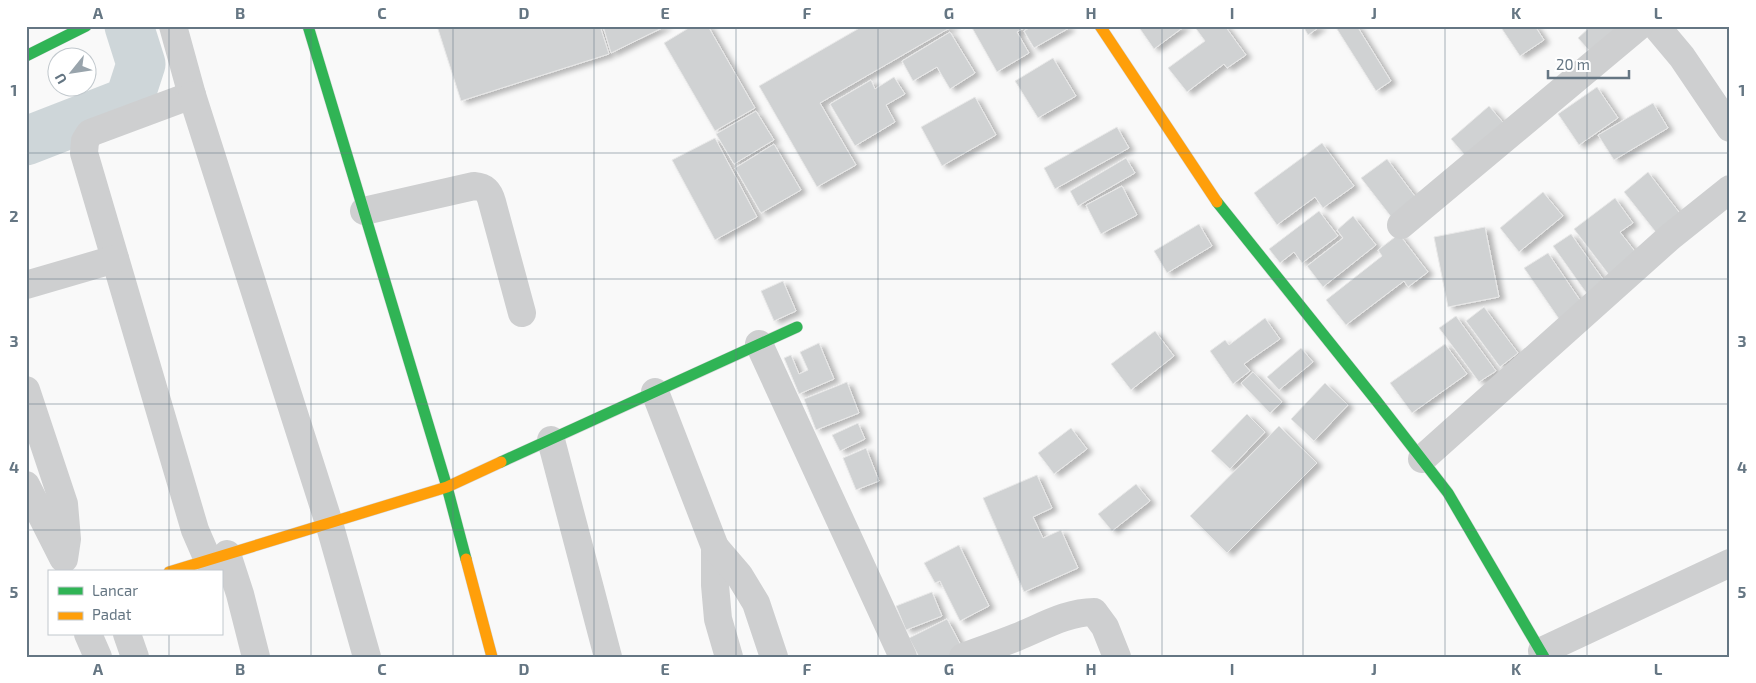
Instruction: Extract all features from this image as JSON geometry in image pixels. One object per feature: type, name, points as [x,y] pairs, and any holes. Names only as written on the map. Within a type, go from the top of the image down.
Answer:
[{"type":"street","points":[[26,56],[86,26]]},
{"type":"street","points":[[173,26],[192,94],[329,523],[366,657]]},
{"type":"street","points":[[308,26],[447,488],[492,657]]},
{"type":"street","points":[[1100,26],[1211,196],[1375,399],[1448,493],[1543,654],[1730,563]]},
{"type":"street","points":[[1402,225],[1639,26]]},
{"type":"street","points":[[1656,26],[1682,57],[1730,128]]},
{"type":"street","points":[[192,94],[90,134],[85,141],[84,153],[195,530],[218,557],[240,594],[256,657]]},
{"type":"street","points":[[364,211],[474,186],[483,187],[489,193],[492,202],[522,313]]},
{"type":"street","points":[[1422,460],[1670,237],[1725,202]]},
{"type":"street","points":[[26,284],[115,259]]},
{"type":"street","points":[[176,570],[447,488],[797,327]]},
{"type":"street","points":[[759,344],[903,657]]},
{"type":"street","points":[[26,390],[64,504],[67,539],[66,565]]},
{"type":"street","points":[[655,392],[715,547],[739,575],[756,603],[774,657]]},
{"type":"street","points":[[550,440],[608,657]]},
{"type":"street","points":[[26,485],[66,565]]},
{"type":"street","points":[[715,547],[714,585],[718,619],[729,657]]},
{"type":"street","points":[[963,657],[1080,612],[1094,612],[1105,627],[1117,657]]},
{"type":"street","points":[[89,636],[98,657]]},
{"type":"street","points":[[128,636],[135,657]]},
{"type":"building","points":[[437,26],[600,26],[609,54],[461,101]]},
{"type":"building","points":[[603,26],[666,26],[611,53]]},
{"type":"building","points":[[692,26],[708,26],[755,108],[715,131],[664,43]]},
{"type":"building","points":[[863,26],[953,26],[820,103],[856,165],[817,187],[759,86]]},
{"type":"building","points":[[971,26],[1027,26],[1017,32],[1029,53],[997,72]]},
{"type":"building","points":[[1033,26],[1068,26],[1069,28],[1034,48],[1024,31]]},
{"type":"building","points":[[1138,26],[1185,26],[1154,49]]},
{"type":"building","points":[[1194,26],[1225,26],[1246,55],[1227,68],[1224,64],[1187,92],[1168,68],[1205,41]]},
{"type":"building","points":[[1303,26],[1321,26],[1308,35]]},
{"type":"building","points":[[1335,26],[1357,26],[1391,81],[1376,91]]},
{"type":"building","points":[[1500,26],[1535,26],[1544,40],[1520,56]]},
{"type":"building","points":[[1591,26],[1625,26],[1593,55],[1578,38]]},
{"type":"building","points":[[950,32],[975,73],[950,89],[937,67],[913,81],[902,61]]},
{"type":"building","points":[[1053,58],[1076,96],[1038,118],[1015,81]]},
{"type":"building","points":[[894,77],[905,94],[886,105],[895,122],[855,146],[830,104],[871,80],[875,89]]},
{"type":"building","points":[[1597,87],[1618,118],[1579,145],[1558,114]]},
{"type":"building","points":[[975,97],[996,135],[942,166],[921,127]]},
{"type":"building","points":[[1653,103],[1668,128],[1614,160],[1598,135]]},
{"type":"building","points":[[1489,106],[1507,127],[1469,160],[1451,139]]},
{"type":"building","points":[[756,111],[774,140],[734,164],[716,134]]},
{"type":"building","points":[[1117,127],[1129,148],[1055,189],[1044,168]]},
{"type":"building","points":[[715,138],[757,217],[715,240],[672,160]]},
{"type":"building","points":[[1322,143],[1354,186],[1323,208],[1315,197],[1277,225],[1254,193]]},
{"type":"building","points":[[774,144],[801,190],[761,213],[735,168]]},
{"type":"building","points":[[1126,158],[1135,173],[1078,206],[1070,191]]},
{"type":"building","points":[[1387,159],[1417,199],[1392,218],[1361,178]]},
{"type":"building","points":[[1648,172],[1682,216],[1658,235],[1624,192]]},
{"type":"building","points":[[1122,186],[1137,215],[1101,234],[1086,205]]},
{"type":"building","points":[[1543,192],[1563,216],[1519,252],[1500,228]]},
{"type":"building","points":[[1615,198],[1633,223],[1620,232],[1637,254],[1609,275],[1574,229]]},
{"type":"building","points":[[1319,211],[1338,236],[1302,263],[1294,252],[1280,263],[1269,249]]},
{"type":"building","points":[[1353,216],[1376,245],[1323,287],[1307,266],[1343,238],[1337,230]]},
{"type":"building","points":[[1199,224],[1212,246],[1167,273],[1154,251]]},
{"type":"building","points":[[1485,227],[1499,297],[1448,307],[1434,237]]},
{"type":"building","points":[[1399,234],[1428,272],[1408,287],[1404,281],[1346,325],[1326,300],[1382,256],[1378,250]]},
{"type":"building","points":[[1571,234],[1605,282],[1587,294],[1553,246]]},
{"type":"building","points":[[1548,253],[1582,303],[1559,319],[1524,268]]},
{"type":"building","points":[[783,281],[796,311],[774,321],[761,291]]},
{"type":"building","points":[[1484,307],[1518,353],[1500,367],[1466,321]]},
{"type":"building","points":[[1456,316],[1496,371],[1479,382],[1439,328]]},
{"type":"building","points":[[1265,318],[1280,339],[1244,364],[1250,371],[1233,384],[1210,351],[1225,340],[1229,345]]},
{"type":"building","points":[[1155,331],[1174,356],[1131,390],[1111,364]]},
{"type":"building","points":[[819,343],[834,379],[799,394],[784,358],[791,355],[799,374],[808,370],[800,352]]},
{"type":"building","points":[[1445,344],[1467,374],[1412,413],[1390,383]]},
{"type":"building","points":[[1301,348],[1313,362],[1279,390],[1267,377]]},
{"type":"building","points":[[1253,372],[1282,402],[1270,413],[1241,383]]},
{"type":"building","points":[[847,382],[859,413],[816,430],[804,399]]},
{"type":"building","points":[[1325,383],[1348,405],[1314,441],[1291,419]]},
{"type":"building","points":[[1247,414],[1265,432],[1230,469],[1211,451]]},
{"type":"building","points":[[858,423],[865,439],[840,451],[832,435]]},
{"type":"building","points":[[1279,426],[1317,463],[1227,553],[1190,516]]},
{"type":"building","points":[[1071,428],[1087,449],[1054,474],[1038,453]]},
{"type":"building","points":[[866,448],[879,481],[856,490],[843,458]]},
{"type":"building","points":[[1037,475],[1052,508],[1033,517],[1043,538],[1061,530],[1078,568],[1024,592],[983,498]]},
{"type":"building","points":[[1136,484],[1150,501],[1112,531],[1098,514]]},
{"type":"building","points":[[959,545],[989,606],[960,621],[940,581],[935,583],[924,563]]},
{"type":"building","points":[[932,592],[942,616],[906,630],[896,606]]},
{"type":"building","points":[[947,619],[963,649],[948,657],[919,657],[909,638]]},
{"type":"waterway","points":[[26,141],[129,101],[141,64],[129,26]]},
{"type":"traffic: fast","points":[[26,56],[86,26]]},
{"type":"traffic: fast","points":[[308,26],[447,487],[466,559]]},
{"type":"traffic: fast","points":[[1217,202],[1448,493],[1544,657]]},
{"type":"traffic: fast","points":[[501,462],[797,327]]},
{"type":"traffic: slow","points":[[1100,26],[1217,202]]},
{"type":"traffic: slow","points":[[176,570],[447,487],[501,462]]},
{"type":"traffic: slow","points":[[466,559],[492,657]]}]
